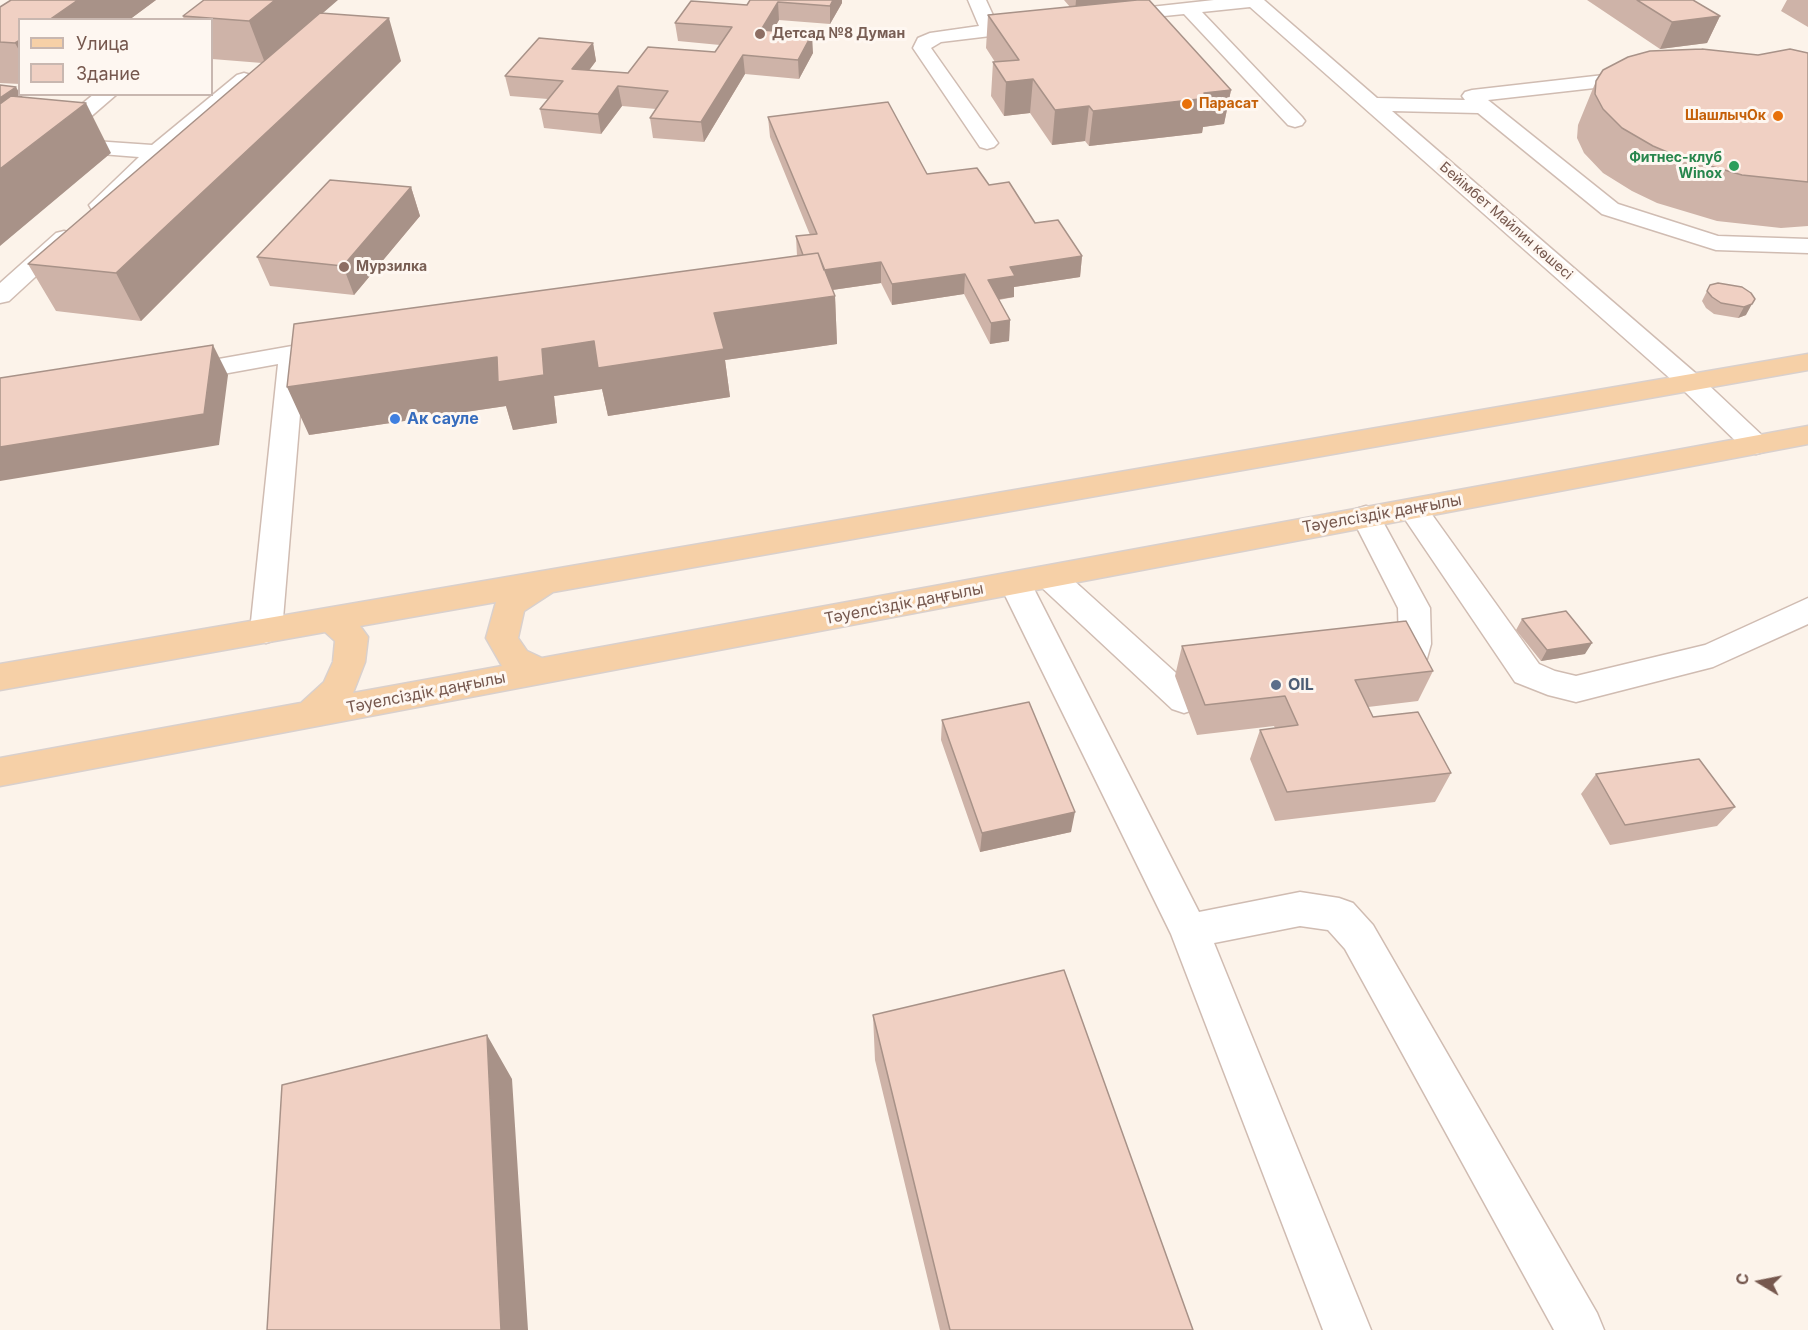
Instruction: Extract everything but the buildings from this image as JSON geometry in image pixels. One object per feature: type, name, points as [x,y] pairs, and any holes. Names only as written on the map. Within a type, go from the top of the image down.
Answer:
[{"type":"main road","points":[[0,677],[1808,362]]},
{"type":"main road","name":"Тәуелсіздік даңғылы","points":[[0,772],[1808,435]]},
{"type":"main road","points":[[542,672],[515,660],[502,638],[510,605],[543,583]]},
{"type":"main road","points":[[309,715],[338,690],[349,662],[352,637],[331,620]]},
{"type":"street","points":[[977,0],[990,30]]},
{"type":"street","points":[[1098,18],[1254,1]]},
{"type":"street","name":"Бейімбет Майлин көшесі","points":[[1254,1],[1691,383],[1756,445]]},
{"type":"street","points":[[1188,8],[1295,122]]},
{"type":"street","points":[[987,143],[922,48],[925,42],[938,37],[1054,22]]},
{"type":"street","points":[[1660,75],[1472,96],[1610,209],[1716,243],[1808,246]]},
{"type":"street","points":[[0,296],[157,152],[244,79]]},
{"type":"street","points":[[46,143],[105,96]]},
{"type":"street","points":[[1373,104],[1483,107]]},
{"type":"street","points":[[0,140],[157,152]]},
{"type":"street","points":[[158,377],[304,352],[266,631]]},
{"type":"street","points":[[1413,509],[1527,673],[1576,689],[1713,655],[1808,610]]},
{"type":"street","points":[[1366,516],[1414,609],[1415,644],[1405,676]]},
{"type":"street","points":[[1032,580],[1184,700]]},
{"type":"street","points":[[1032,580],[1189,932],[1347,1330]]},
{"type":"street","points":[[1189,932],[1300,909],[1340,915],[1359,937],[1580,1330]]},
{"type":"place","name":"Детсад №8 Думан","points":[[760,34]]},
{"type":"place","name":"Парасат","points":[[1187,104]]},
{"type":"place","name":"ШашлычОк","points":[[1778,116]]},
{"type":"place","name":"Фитнес-клуб Winox","points":[[1734,166]]},
{"type":"place","name":"Мурзилка","points":[[344,267]]},
{"type":"place","name":"Ак сауле","points":[[395,419]]},
{"type":"place","name":"OIL","points":[[1276,685]]}]
